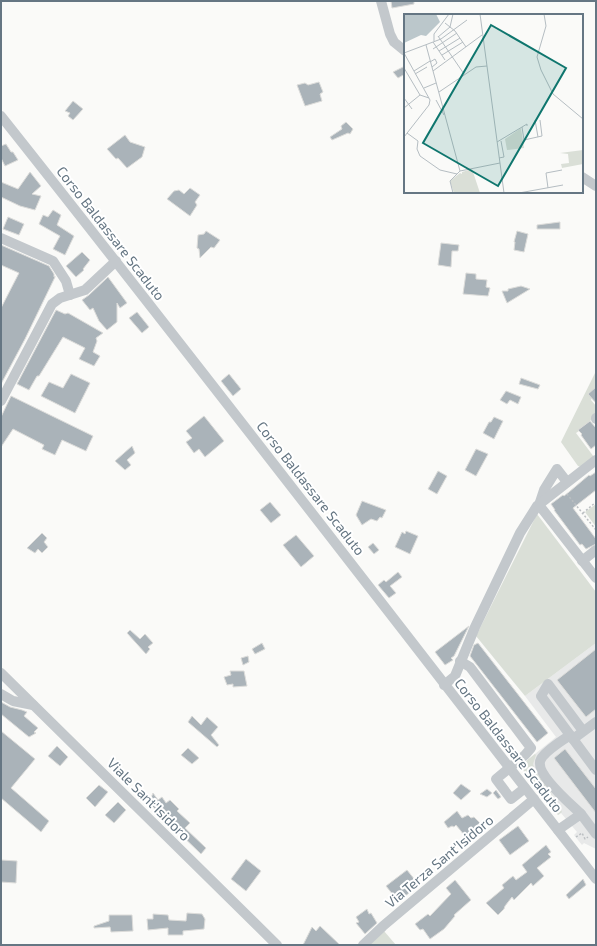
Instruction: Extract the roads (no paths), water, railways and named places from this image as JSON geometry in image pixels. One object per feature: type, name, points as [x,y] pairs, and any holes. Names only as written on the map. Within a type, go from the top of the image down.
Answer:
[{"type":"street","points":[[381,1],[390,34],[394,42],[404,51]]},
{"type":"street","name":"Corso Baldassare Scaduto","points":[[1,116],[360,573],[444,685],[596,879]]},
{"type":"street","points":[[583,178],[596,186]]},
{"type":"street","points":[[1,238],[53,261],[66,281],[70,295]]},
{"type":"street","points":[[1,401],[4,388],[52,304],[60,298],[85,290],[116,261]]},
{"type":"street","points":[[539,504],[596,460]]},
{"type":"street","points":[[444,685],[454,676],[475,627],[520,533],[539,504],[544,490],[557,469],[567,482]]},
{"type":"street","points":[[539,504],[596,578]]},
{"type":"street","points":[[582,561],[596,550]]},
{"type":"street","points":[[460,661],[470,667],[531,748],[525,755],[496,779],[511,798],[525,788]]},
{"type":"street","name":"Viale Sant'Isidoro","points":[[1,673],[277,945]]},
{"type":"street","points":[[583,732],[548,684],[542,696],[596,770]]},
{"type":"street","points":[[1,694],[13,701],[34,706]]},
{"type":"street","points":[[596,722],[583,732],[545,754],[540,759],[542,771],[556,790],[581,814],[596,834]]},
{"type":"street","name":"Via Terza Sant'Isidoro","points":[[363,945],[383,926],[534,799]]},
{"type":"street","points":[[558,830],[581,814]]}]
